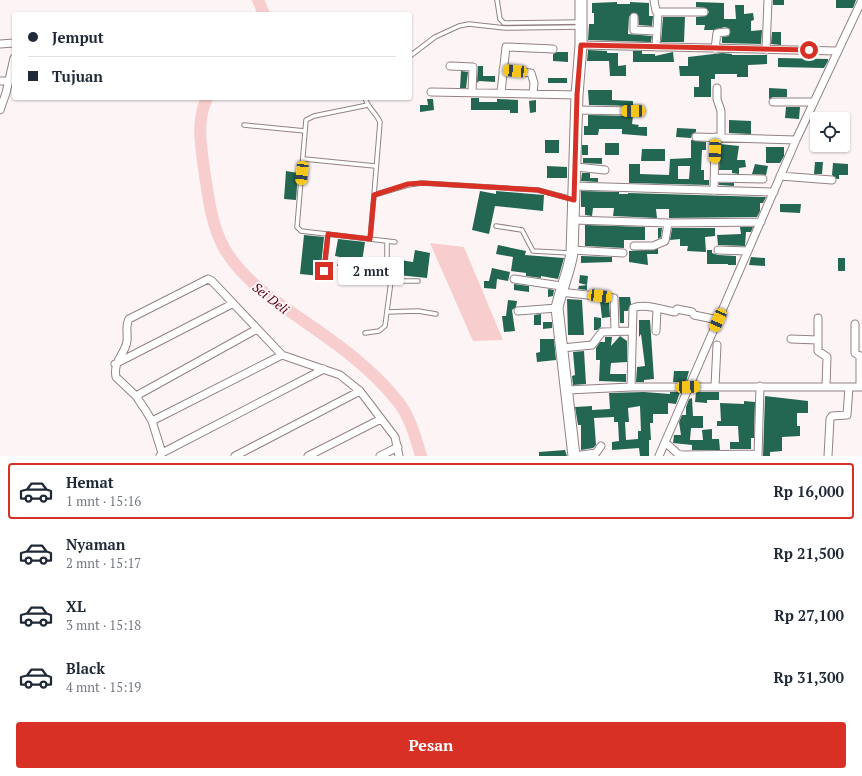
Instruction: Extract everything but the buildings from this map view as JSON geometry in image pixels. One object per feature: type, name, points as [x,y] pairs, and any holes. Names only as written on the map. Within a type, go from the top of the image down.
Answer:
[{"type":"main road","points":[[574,456],[557,308],[561,289],[569,269],[572,252],[576,167],[576,110],[581,45],[581,0]]},
{"type":"street","points":[[654,0],[656,11],[658,12],[656,47]]},
{"type":"street","points":[[766,50],[768,0]]},
{"type":"street","points":[[659,456],[796,140],[862,0]]},
{"type":"street","points":[[658,12],[704,12]]},
{"type":"street","points":[[634,17],[634,30],[657,31]]},
{"type":"street","points":[[715,49],[717,33],[726,32]]},
{"type":"street","points":[[0,44],[12,43]]},
{"type":"street","points":[[581,45],[837,51]]},
{"type":"street","points":[[501,92],[504,49],[507,47],[552,48]]},
{"type":"street","points":[[450,66],[473,67],[472,92]]},
{"type":"street","points":[[0,110],[12,67]]},
{"type":"street","points":[[503,70],[531,74],[534,83],[533,94]]},
{"type":"street","points":[[0,81],[9,81]]},
{"type":"street","points":[[714,191],[721,111],[717,99],[717,88]]},
{"type":"street","points":[[431,92],[501,92],[577,95]]},
{"type":"street","points":[[773,102],[814,102]]},
{"type":"street","points":[[576,110],[633,111]]},
{"type":"street","points":[[696,137],[796,140]]},
{"type":"street","points":[[576,167],[605,170]]},
{"type":"street","points":[[780,176],[832,180]]},
{"type":"street","points":[[714,178],[763,179]]},
{"type":"street","points":[[574,186],[774,192]]},
{"type":"street","points":[[573,220],[668,224],[761,222]]},
{"type":"street","points":[[634,246],[653,246],[665,241],[668,224]]},
{"type":"street","points":[[718,250],[748,251]]},
{"type":"street","points":[[572,252],[622,253]]},
{"type":"street","points":[[324,369],[161,455],[152,421],[136,396],[116,377],[115,364],[127,343],[127,325],[129,319],[208,279],[282,355],[324,369],[340,375],[360,391],[394,437],[398,447],[399,456]]},
{"type":"street","points":[[514,279],[614,298],[615,331]]},
{"type":"street","points":[[115,364],[232,304]]},
{"type":"street","points":[[631,387],[631,331],[633,308],[637,306],[676,312],[678,309],[692,312],[694,316],[718,320]]},
{"type":"street","points":[[518,310],[557,308]]},
{"type":"street","points":[[656,331],[657,309]]},
{"type":"street","points":[[818,318],[818,353],[826,354],[827,357],[826,386]]},
{"type":"street","points":[[567,390],[631,387],[715,386],[861,387],[860,356],[855,353],[856,324]]},
{"type":"street","points":[[136,396],[257,329]]},
{"type":"street","points":[[562,348],[592,345],[600,333],[631,331]]},
{"type":"street","points":[[791,339],[818,340]]},
{"type":"street","points":[[715,386],[717,346]]},
{"type":"street","points":[[152,421],[282,355]]},
{"type":"street","points":[[665,442],[678,454],[682,455],[758,455],[760,386]]},
{"type":"street","points":[[828,456],[830,419],[832,416],[847,415],[849,387]]},
{"type":"street","points":[[235,456],[360,391]]},
{"type":"street","points":[[308,456],[381,419]]},
{"type":"street","points":[[574,456],[597,453],[601,446]]},
{"type":"street","points":[[380,456],[398,447]]},
{"type":"lane","points":[[497,0],[500,19],[504,23],[581,24]]},
{"type":"lane","points":[[412,54],[435,37],[459,26],[469,24],[505,28],[581,24]]},
{"type":"lane","points":[[366,100],[368,105],[378,116],[380,122],[375,166],[370,239]]},
{"type":"lane","points":[[368,105],[308,118],[305,121],[304,159],[298,229],[301,231],[395,242]]},
{"type":"lane","points":[[244,125],[305,131]]},
{"type":"lane","points":[[304,159],[375,166]]},
{"type":"lane","points":[[374,195],[408,184],[422,183],[538,190],[574,200]]},
{"type":"lane","points":[[496,226],[522,230],[533,250],[572,252]]},
{"type":"lane","points":[[324,271],[328,234]]},
{"type":"lane","points":[[365,333],[379,331],[385,326],[391,281],[387,272],[387,241]]},
{"type":"lane","points":[[391,281],[418,282]]},
{"type":"lane","points":[[387,312],[418,311],[436,314]]},
{"type":"shaded area","points":[[430,243],[464,247],[503,340],[473,341]]},
{"type":"waterway","name":"Sei Deli","points":[[258,0],[263,12]]},
{"type":"waterway","name":"Sei Deli","points":[[206,100],[201,115],[200,124],[202,151],[211,209],[216,229],[224,248],[240,270],[258,288],[327,337],[378,379],[403,409],[412,428],[421,456]]},
{"type":"route","points":[[324,271],[328,234],[370,239],[374,195],[408,184],[422,183],[538,190],[574,200],[577,95],[581,45],[809,50]]}]
